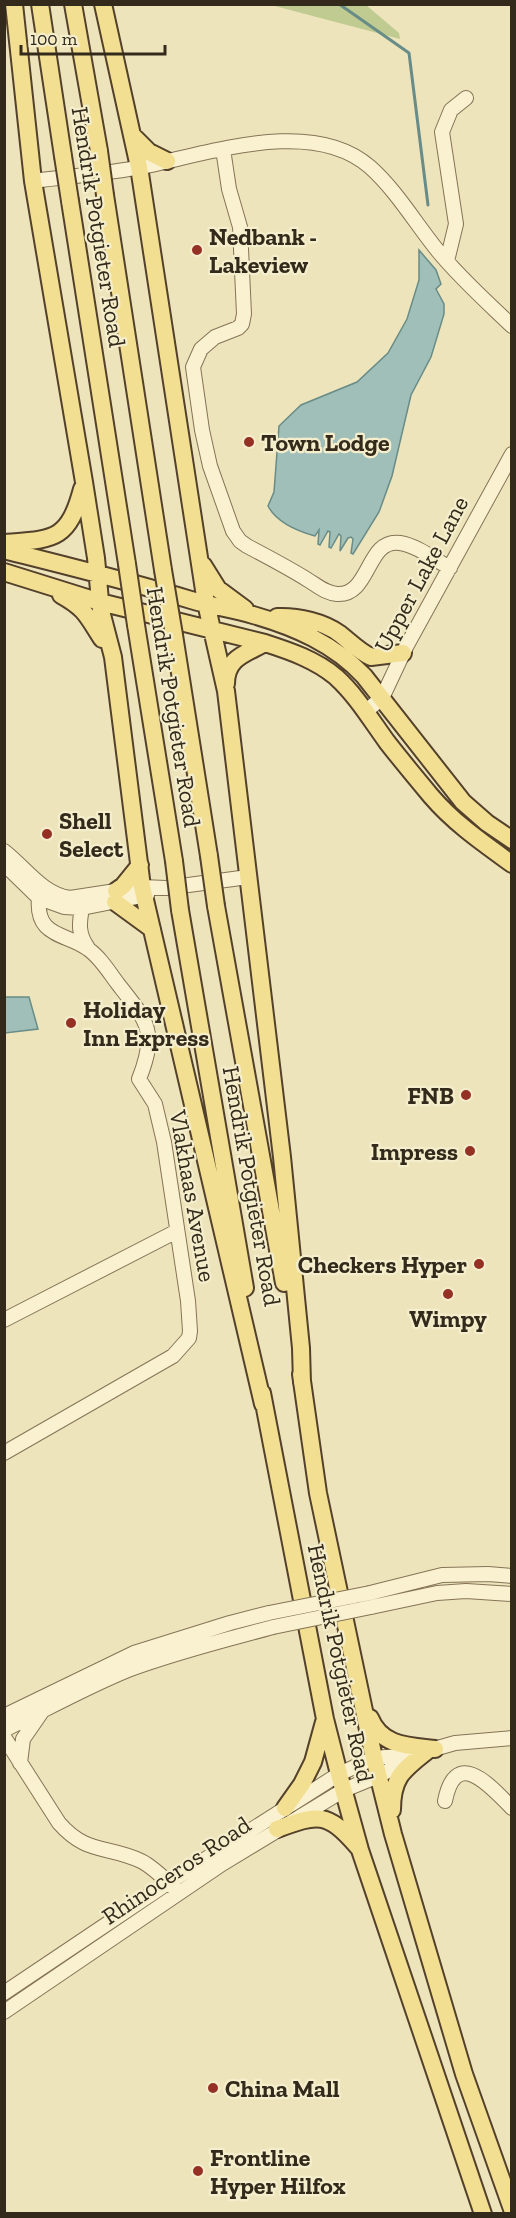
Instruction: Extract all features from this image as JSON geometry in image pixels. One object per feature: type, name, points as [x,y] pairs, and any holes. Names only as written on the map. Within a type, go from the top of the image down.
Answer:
[{"type":"main road","points":[[14,4],[33,181],[84,482],[100,602],[113,657],[143,891],[263,1404]]},
{"type":"main road","name":"Hendrik Potgieter Road","points":[[40,4],[180,910],[231,1198],[263,1404],[325,1719],[360,1850],[483,2214]]},
{"type":"main road","name":"Hendrik Potgieter Road","points":[[73,4],[99,152],[216,906],[302,1383],[318,1493],[374,1758],[393,1833],[461,2064],[512,2209]]},
{"type":"main road","points":[[103,4],[139,167],[206,603],[226,691],[282,1157],[301,1348],[302,1383]]},
{"type":"main road","points":[[132,135],[149,152],[167,161]]},
{"type":"main road","points":[[4,543],[44,540],[60,533],[72,521],[84,482]]},
{"type":"main road","points":[[4,550],[97,572],[260,617],[324,643],[352,663],[464,802],[487,823],[512,840]]},
{"type":"main road","points":[[200,559],[218,589],[260,617],[286,616],[324,625],[338,632],[371,657],[403,653]]},
{"type":"main road","points":[[4,572],[100,602],[265,643],[291,651],[316,663],[336,677],[366,711],[387,742],[432,797],[463,827],[512,864]]},
{"type":"main road","points":[[37,582],[72,602],[84,612],[113,657]]},
{"type":"main road","points":[[226,691],[227,670],[232,662],[265,643]]},
{"type":"main road","points":[[140,865],[115,896],[152,929]]},
{"type":"main road","points":[[364,1704],[374,1729],[388,1741],[426,1752]]},
{"type":"main road","points":[[285,1808],[302,1784],[313,1762],[325,1719]]},
{"type":"main road","points":[[393,1833],[394,1785],[405,1768],[426,1752]]},
{"type":"main road","points":[[277,1829],[304,1819],[320,1818],[344,1830],[360,1850]]},
{"type":"street","points":[[447,261],[456,224],[442,132],[451,110],[466,98]]},
{"type":"street","points":[[33,181],[139,167],[223,149],[281,142],[316,142],[332,146],[369,166],[447,261],[512,326]]},
{"type":"street","points":[[223,149],[229,189],[241,235],[244,314],[242,324],[238,328],[215,337],[201,349],[193,366],[202,430],[210,466],[233,531],[247,546],[329,592],[346,593],[360,584],[381,549],[394,543],[411,546],[450,568]]},
{"type":"street","name":"Upper Lake Lane","points":[[366,711],[382,698],[403,653],[512,454]]},
{"type":"street","name":"Vlakhaas Avenue","points":[[4,851],[42,894],[40,914],[52,932],[88,948],[134,1003],[144,1019],[149,1049],[139,1079],[155,1104],[164,1142],[188,1301],[190,1331],[189,1338],[173,1356],[4,1453]]},
{"type":"street","name":"Vlakhaas Avenue","points":[[4,864],[42,894]]},
{"type":"street","points":[[42,894],[76,898],[115,896],[248,877]]},
{"type":"street","points":[[42,894],[64,907],[82,908],[115,896]]},
{"type":"street","points":[[82,908],[79,922],[80,934],[88,948]]},
{"type":"street","points":[[4,1320],[177,1231]]},
{"type":"street","points":[[370,1600],[442,1575],[512,1576]]},
{"type":"street","points":[[4,1716],[134,1653],[230,1623],[271,1620],[370,1600],[437,1593],[512,1594]]},
{"type":"street","points":[[4,1730],[126,1671],[271,1620]]},
{"type":"street","points":[[4,1706],[26,1705]]},
{"type":"street","points":[[14,1759],[23,1739],[42,1711]]},
{"type":"street","points":[[4,1737],[14,1759],[58,1823],[74,1839],[83,1844],[142,1862],[179,1894]]},
{"type":"street","points":[[374,1758],[426,1752],[455,1743],[512,1738]]},
{"type":"street","points":[[490,1740],[512,1748]]},
{"type":"street","name":"Rhinoceros Road","points":[[4,1993],[285,1808],[341,1782],[378,1776],[426,1752]]},
{"type":"street","name":"Rhinoceros Road","points":[[4,2012],[277,1829],[374,1758]]},
{"type":"street","points":[[446,1801],[451,1785],[459,1776],[468,1774],[486,1781],[512,1808]]},
{"type":"green space","points":[[271,5],[366,5],[399,33],[400,39]]},
{"type":"water","points":[[419,250],[436,270],[441,284],[436,289],[444,304],[444,314],[431,357],[411,395],[392,476],[379,512],[353,554],[351,553],[353,539],[351,537],[340,551],[341,536],[339,534],[331,548],[328,531],[320,545],[318,544],[319,530],[315,536],[295,529],[282,522],[268,506],[274,492],[279,426],[301,405],[357,382],[388,353],[407,319],[419,280]]},
{"type":"water","points":[[5,997],[29,997],[38,1029],[5,1033]]},
{"type":"waterway","points":[[339,4],[409,53],[428,205]]},
{"type":"place","name":"Nedbank - Lakeview","points":[[197,250]]},
{"type":"place","name":"Town Lodge","points":[[249,442]]},
{"type":"place","name":"Shell Select","points":[[47,834]]},
{"type":"place","name":"Holiday Inn Express","points":[[71,1023]]},
{"type":"place","name":"FNB","points":[[466,1095]]},
{"type":"place","name":"Impress","points":[[470,1151]]},
{"type":"place","name":"Checkers Hyper","points":[[479,1264]]},
{"type":"place","name":"Wimpy","points":[[448,1294]]},
{"type":"place","name":"China Mall","points":[[213,2088]]},
{"type":"place","name":"Frontline Hyper Hilfox","points":[[198,2171]]}]
